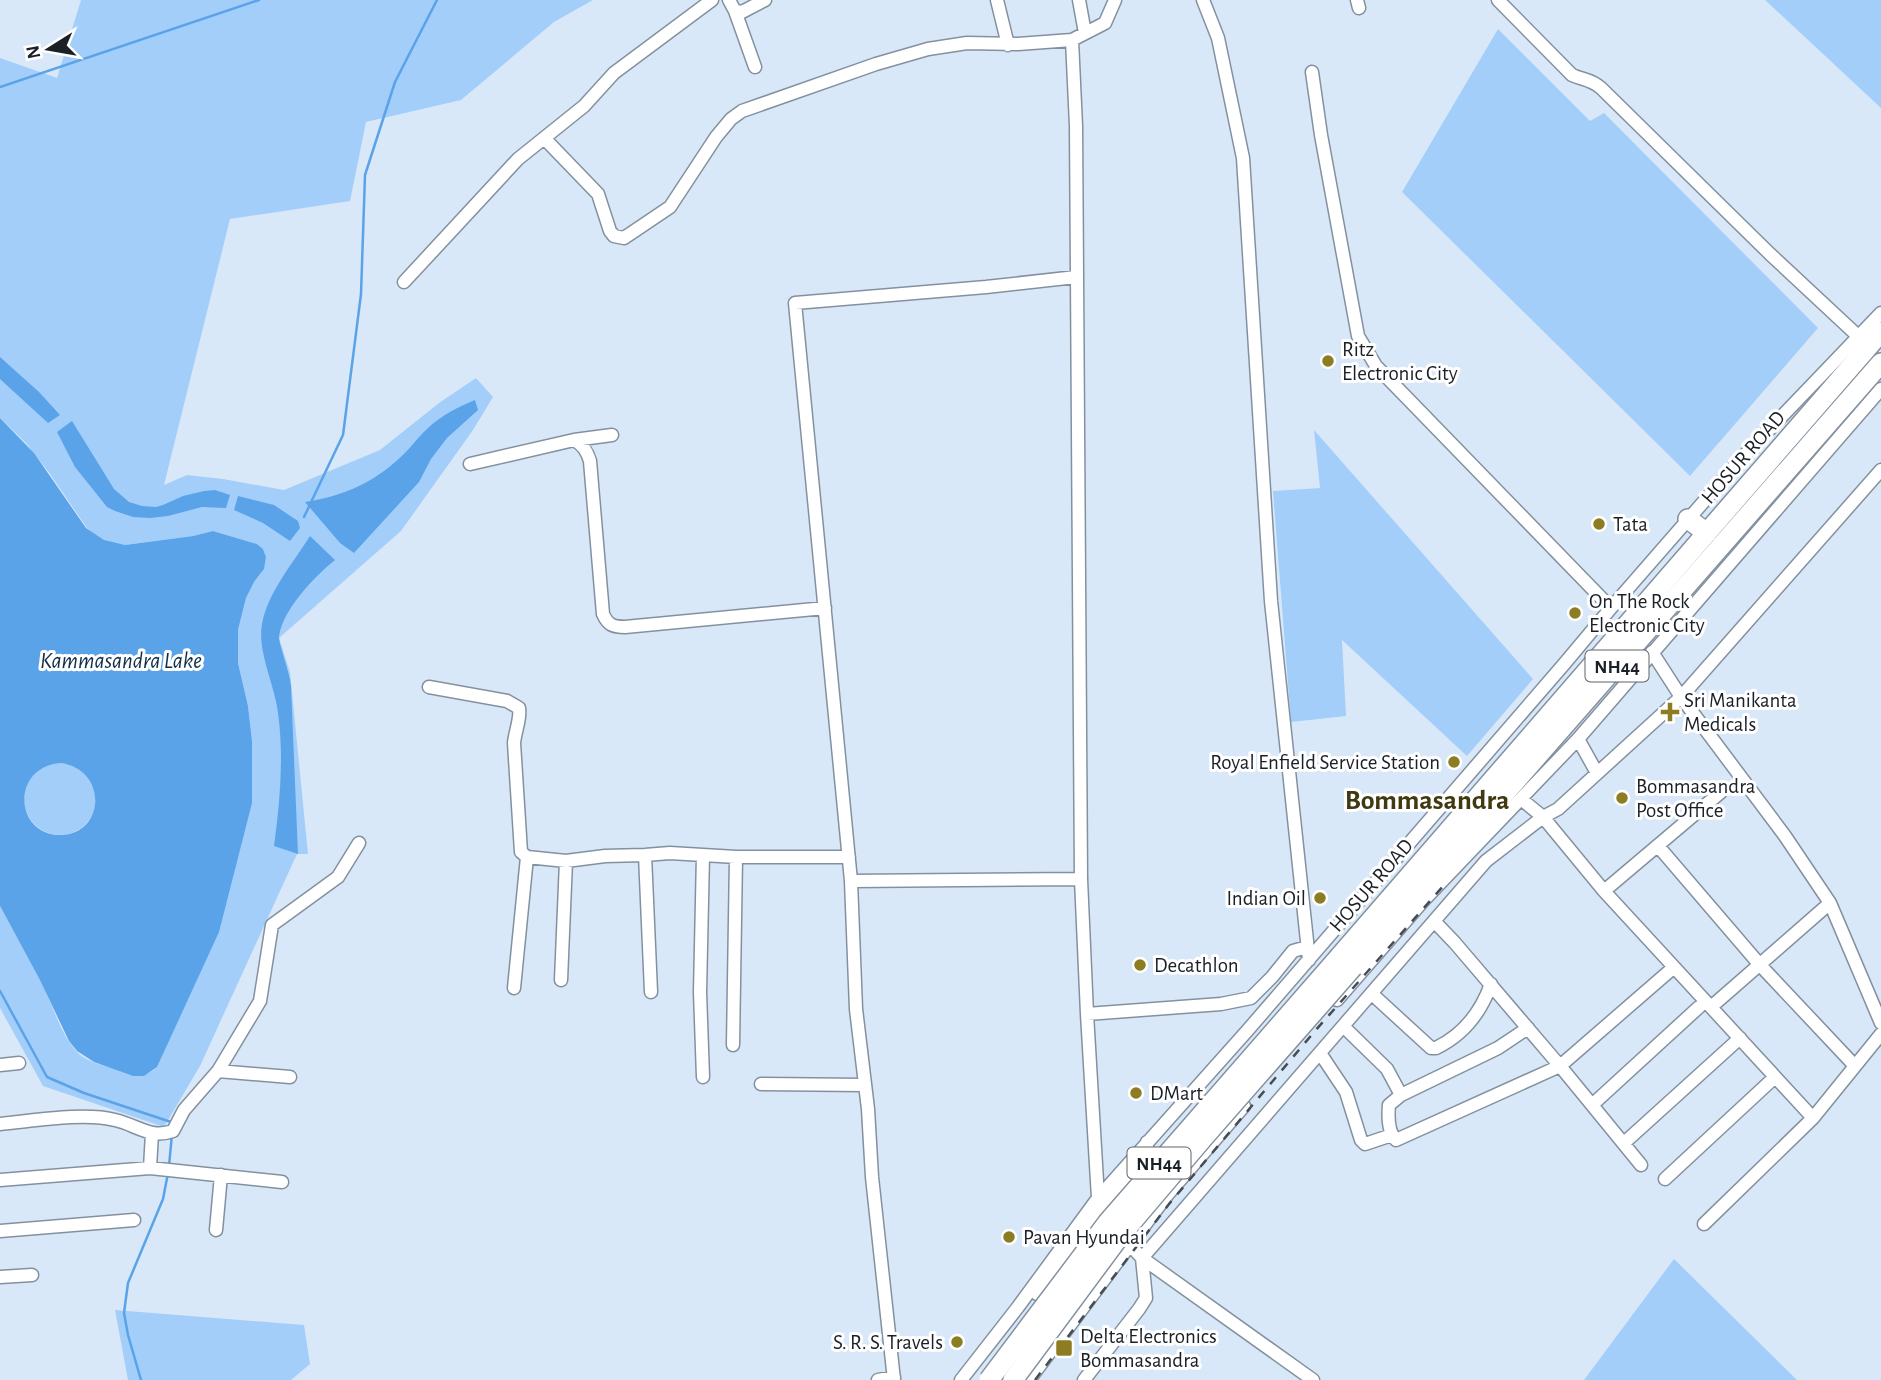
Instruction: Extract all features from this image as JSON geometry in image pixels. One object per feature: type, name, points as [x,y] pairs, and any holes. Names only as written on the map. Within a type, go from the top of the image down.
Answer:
[{"type":"highway","name":"HOSUR ROAD","points":[[1013,1380],[1119,1237],[1213,1127],[1346,961],[1707,533],[1881,332]]},
{"type":"highway","name":"HOSUR ROAD","points":[[989,1380],[1108,1222],[1346,961],[1881,363]]},
{"type":"highway","points":[[1684,524],[1707,533]]},
{"type":"street","points":[[404,282],[517,159],[584,106],[614,73],[712,0]]},
{"type":"street","points":[[732,6],[742,12],[765,0]]},
{"type":"street","points":[[997,0],[1008,45]]},
{"type":"street","points":[[1079,0],[1085,33]]},
{"type":"street","points":[[544,138],[598,194],[614,236],[625,238],[670,207],[716,136],[742,111],[876,64],[928,49],[967,43],[1008,45],[1072,40],[1105,23],[1115,0]]},
{"type":"street","points":[[1203,0],[1218,38],[1243,158],[1271,601],[1308,953]]},
{"type":"street","points":[[1498,0],[1572,75],[1592,80],[1601,88],[1859,337]]},
{"type":"street","points":[[732,6],[755,67]]},
{"type":"street","points":[[1072,40],[1076,126],[1081,879],[1087,1014],[1101,1202],[1142,1258],[1313,1380]]},
{"type":"street","points":[[1312,72],[1321,135],[1359,336],[1376,366],[1611,608]]},
{"type":"street","points":[[878,1380],[894,1379],[856,1009],[852,881],[795,303],[1076,277]]},
{"type":"street","points":[[961,1380],[1147,1142],[1308,953],[1565,663],[1740,460],[1881,313]]},
{"type":"street","points":[[1029,1380],[1168,1194],[1423,901],[1577,739],[1881,389]]},
{"type":"street","points":[[470,464],[575,440],[612,435]]},
{"type":"street","points":[[575,440],[582,444],[590,461],[603,614],[607,623],[625,628],[825,608]]},
{"type":"street","points":[[1084,1380],[1146,1298],[1142,1258],[1486,861],[1543,817],[1558,809],[1681,697],[1881,470]]},
{"type":"street","points":[[1652,652],[1681,697],[1785,836],[1830,903],[1881,1023]]},
{"type":"street","points":[[429,687],[507,701],[519,708],[514,743],[521,852],[527,856],[566,861],[606,856],[688,853],[736,857],[849,857]]},
{"type":"street","points":[[1577,739],[1597,773]]},
{"type":"street","points":[[1604,891],[1721,792]]},
{"type":"street","points":[[1521,799],[1543,817],[1705,1007],[1740,1038],[1813,1118]]},
{"type":"street","points":[[0,1124],[92,1116],[116,1120],[152,1133],[173,1131],[184,1111],[218,1071],[260,1002],[272,925],[338,877],[359,843]]},
{"type":"street","points":[[1658,846],[1759,965],[1855,1066]]},
{"type":"street","points":[[1474,848],[1486,861]]},
{"type":"street","points":[[645,855],[651,992]]},
{"type":"street","points":[[702,855],[700,992],[703,1077]]},
{"type":"street","points":[[514,988],[527,856]]},
{"type":"street","points":[[733,1045],[736,857]]},
{"type":"street","points":[[561,980],[566,861]]},
{"type":"street","points":[[852,881],[1081,879]]},
{"type":"street","points":[[1592,1105],[1830,903]]},
{"type":"street","points":[[1435,922],[1491,984],[1641,1166]]},
{"type":"street","points":[[1087,1014],[1222,1004],[1251,998],[1272,978],[1293,951],[1308,953]]},
{"type":"street","points":[[1528,1028],[1498,1048],[1401,1094],[1389,1105],[1388,1113],[1392,1135],[1396,1140],[1560,1066],[1674,968]]},
{"type":"street","points":[[1372,994],[1431,1048],[1436,1048],[1464,1030],[1491,984]]},
{"type":"street","points":[[1343,1026],[1387,1069],[1401,1094]]},
{"type":"street","points":[[1703,1224],[1813,1118],[1881,1034]]},
{"type":"street","points":[[1624,1143],[1740,1038]]},
{"type":"street","points":[[1320,1053],[1346,1092],[1361,1140],[1365,1144],[1392,1135]]},
{"type":"street","points":[[0,1065],[19,1063]]},
{"type":"street","points":[[218,1071],[290,1077]]},
{"type":"street","points":[[1665,1180],[1775,1077]]},
{"type":"street","points":[[761,1084],[865,1085]]},
{"type":"street","points":[[149,1168],[152,1133]]},
{"type":"street","points":[[1101,1202],[1148,1158],[1147,1142]]},
{"type":"street","points":[[1140,1166],[1168,1194]]},
{"type":"street","points":[[0,1180],[149,1168],[282,1182]]},
{"type":"street","points":[[216,1230],[221,1175]]},
{"type":"street","points":[[0,1231],[134,1220]]},
{"type":"street","points":[[0,1277],[32,1275]]},
{"type":"shaded area","points":[[81,0],[593,0],[554,22],[461,100],[366,122],[350,201],[230,219],[164,485],[187,475],[284,490],[380,450],[439,403],[476,378],[493,397],[473,430],[401,531],[279,638],[290,672],[308,854],[297,854],[200,1066],[164,1127],[43,1086],[0,1008],[0,906],[41,981],[62,1029],[78,1053],[92,1061],[133,1075],[147,1074],[157,1067],[176,1023],[252,803],[252,741],[248,706],[238,663],[238,630],[246,598],[262,572],[266,557],[263,549],[257,544],[213,531],[125,545],[110,543],[97,537],[87,528],[26,443],[0,418],[0,58],[57,78]]},
{"type":"shaded area","points":[[1765,0],[1881,0],[1881,108]]},
{"type":"shaded area","points":[[1498,29],[1590,121],[1604,113],[1818,328],[1690,476],[1402,192]]},
{"type":"shaded area","points":[[1314,430],[1533,679],[1467,756],[1342,640],[1346,716],[1291,722],[1273,491],[1320,488]]},
{"type":"shaded area","points":[[60,763],[80,769],[90,779],[96,799],[90,819],[80,829],[60,835],[40,829],[30,819],[24,799],[30,779],[40,769]]},
{"type":"shaded area","points":[[1674,1259],[1797,1380],[1584,1380]]},
{"type":"shaded area","points":[[115,1310],[304,1325],[310,1364],[291,1380],[128,1380]]},
{"type":"water","points":[[0,357],[60,415],[48,423],[0,379]]},
{"type":"water","points":[[475,400],[478,410],[447,438],[431,459],[419,482],[354,553],[340,543],[305,502],[341,493],[374,478],[399,459],[433,423]]},
{"type":"water","name":"Kammasandra Lake","points":[[0,418],[34,453],[86,528],[104,540],[125,545],[213,531],[257,544],[266,557],[264,569],[246,598],[238,630],[238,663],[248,706],[252,741],[252,803],[219,932],[157,1067],[144,1076],[133,1076],[94,1062],[77,1051],[69,1041],[0,906]],"holes":[[[61,763],[77,768],[87,777],[94,789],[93,815],[85,825],[74,832],[59,835],[44,831],[33,823],[26,812],[24,799],[27,787],[34,775],[45,767]]]},
{"type":"water","points":[[72,421],[114,489],[129,502],[156,507],[183,496],[215,490],[230,495],[226,508],[202,507],[150,518],[133,517],[107,507],[75,467],[57,432]]},
{"type":"water","points":[[238,496],[274,505],[298,521],[300,528],[290,541],[263,523],[234,510]]},
{"type":"water","name":"Kammasandra Lake","points":[[310,536],[335,560],[309,584],[293,605],[281,627],[279,637],[291,686],[298,854],[274,846],[281,746],[276,702],[261,635],[270,601]]},
{"type":"waterway","points":[[0,87],[259,0]]},
{"type":"waterway","points":[[304,517],[343,435],[361,294],[365,175],[395,82],[437,0]]},
{"type":"waterway","points":[[0,991],[47,1077],[84,1093],[171,1122]]},
{"type":"waterway","points":[[169,1166],[172,1134]]},
{"type":"waterway","points":[[141,1380],[124,1313],[128,1283],[163,1199],[168,1173]]},
{"type":"railway","points":[[1035,1380],[1169,1204],[1315,1031],[1445,884]]},
{"type":"place","name":"Ritz Electronic City","points":[[1328,361]]},
{"type":"place","name":"Tata","points":[[1599,524]]},
{"type":"place","name":"On The Rock Electronic City","points":[[1575,613]]},
{"type":"place","name":"Sri Manikanta Medicals","points":[[1670,712]]},
{"type":"place","name":"Royal Enfield Service Station","points":[[1454,762]]},
{"type":"place","name":"Bommasandra Post Office","points":[[1622,798]]},
{"type":"place","name":"Indian Oil","points":[[1320,898]]},
{"type":"place","name":"Decathlon","points":[[1140,965]]},
{"type":"place","name":"DMart","points":[[1136,1093]]},
{"type":"place","name":"Pavan Hyundai","points":[[1009,1237]]},
{"type":"place","name":"S. R. S. Travels","points":[[957,1342]]},
{"type":"place","name":"Delta Electronics Bommasandra","points":[[1064,1348]]},
{"type":"district","name":"Bommasandra","points":[[1427,799]]}]
